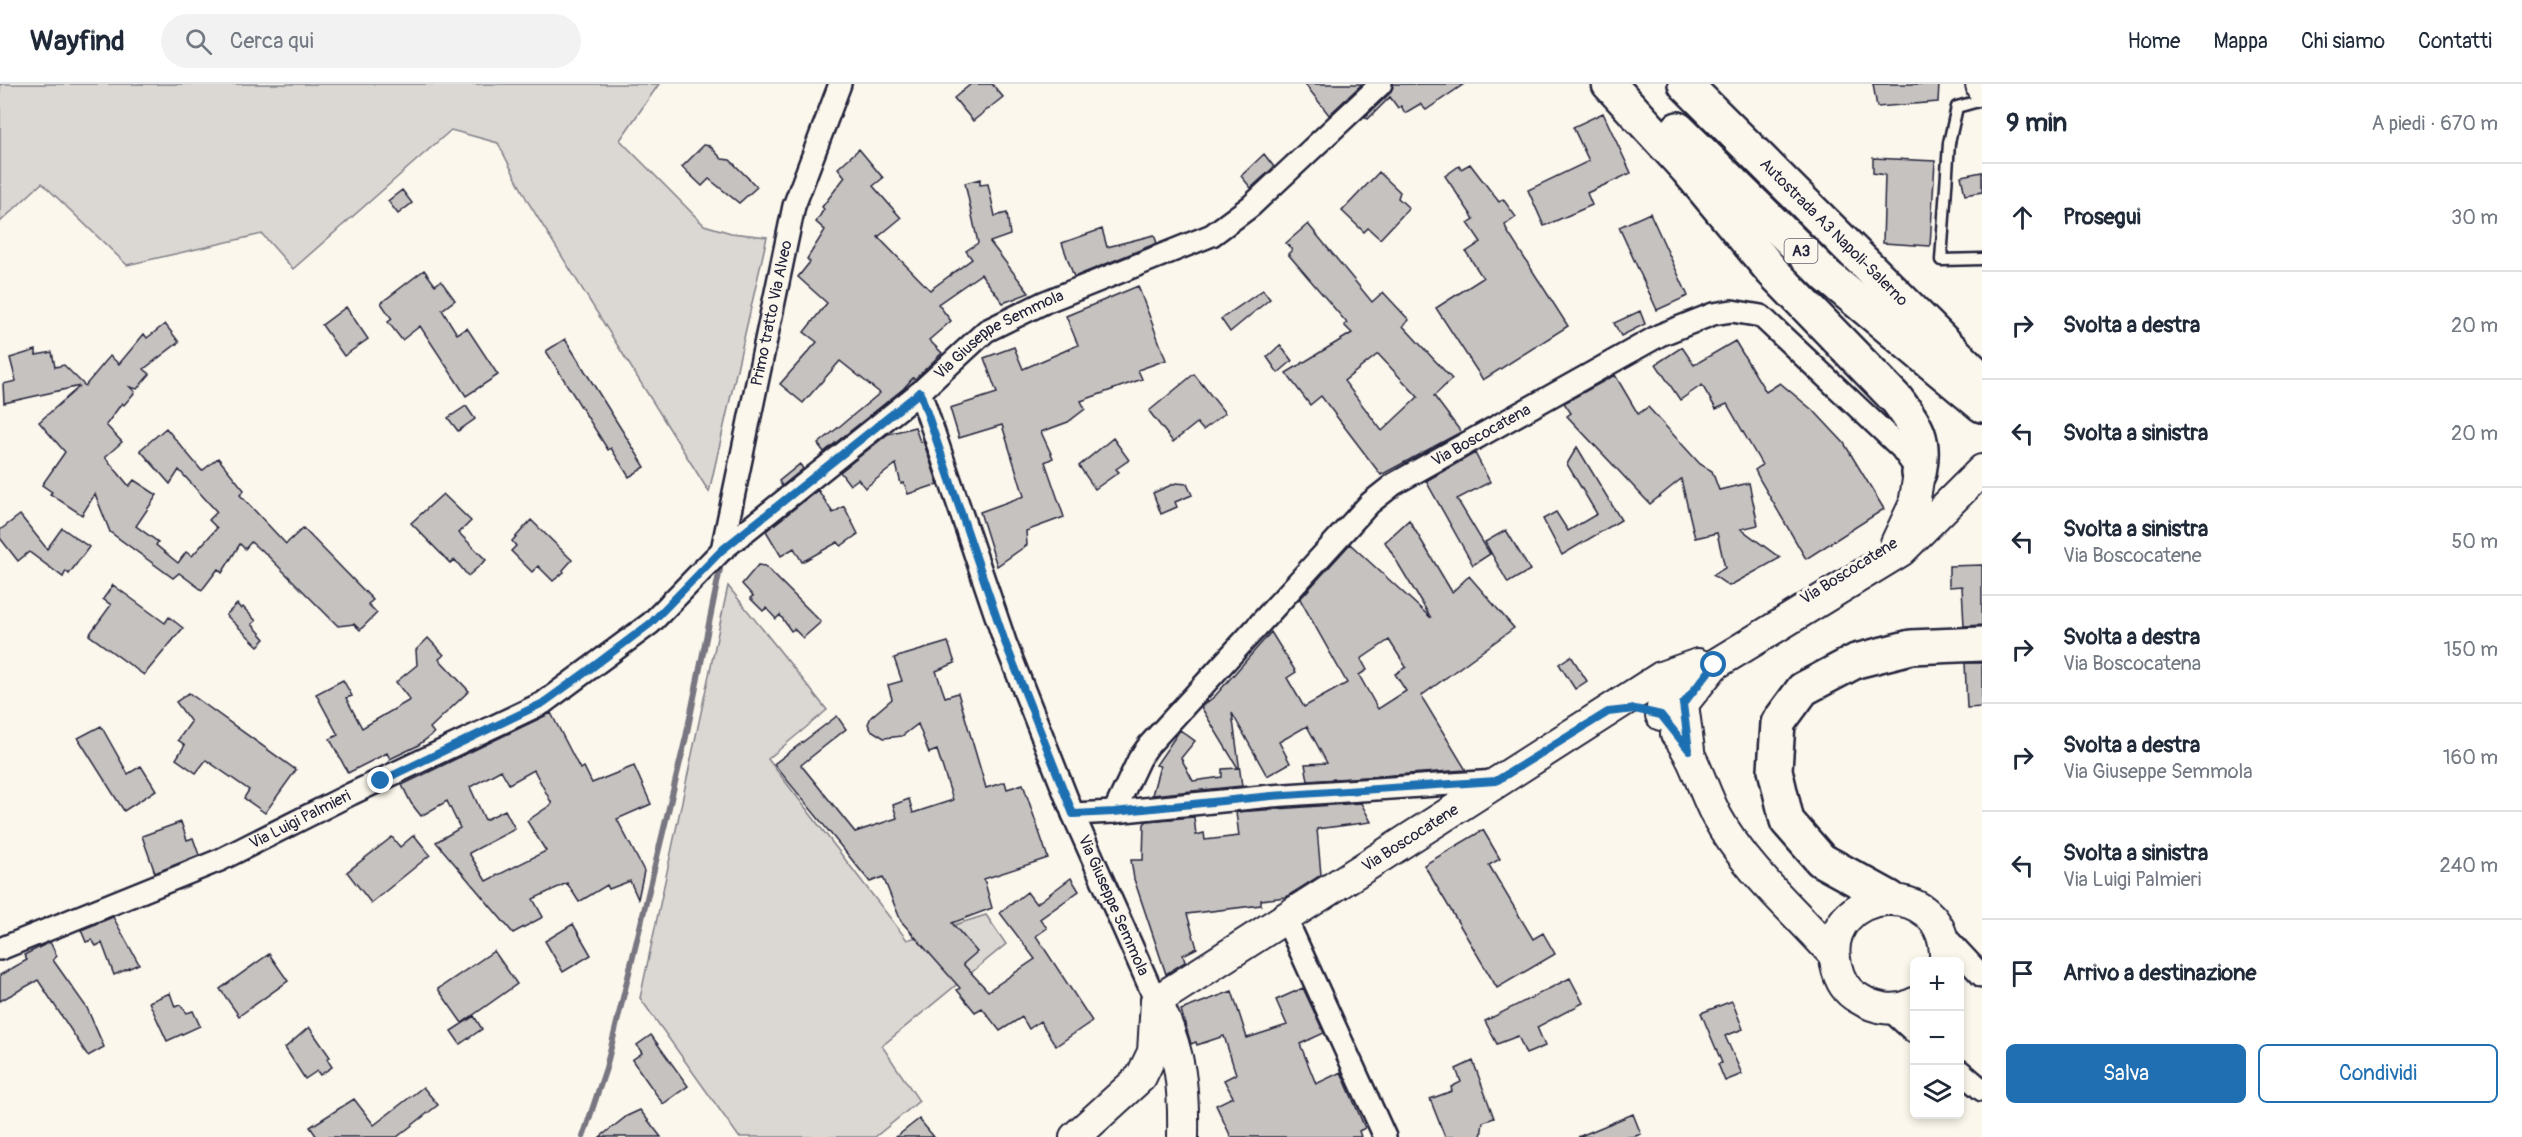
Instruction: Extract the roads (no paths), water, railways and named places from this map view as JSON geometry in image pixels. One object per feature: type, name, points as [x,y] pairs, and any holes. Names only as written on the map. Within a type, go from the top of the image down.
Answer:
[{"type":"highway","points":[[1609,84],[1687,169],[1772,271],[1897,400],[1914,422],[1924,450],[1919,473]]},
{"type":"highway","name":"Autostrada A3 Napoli-Salerno","points":[[1632,84],[1827,276],[1982,405]]},
{"type":"highway","name":"Autostrada A3 Napoli-Salerno","points":[[1685,84],[1982,380]]},
{"type":"highway","points":[[1890,898],[1821,860],[1787,821],[1775,770],[1778,723],[1803,689],[1856,660],[1911,647],[1982,644]]},
{"type":"street","name":"Primo tratto Via Alveo","points":[[722,550],[794,206],[840,84]]},
{"type":"street","name":"Via Giuseppe Semmola","points":[[1183,1137],[1184,1092],[1172,1036],[1073,814],[1005,642],[920,392],[986,331],[1044,302],[1171,254],[1212,235],[1251,206],[1381,84]]},
{"type":"street","points":[[1981,84],[1982,88]]},
{"type":"street","name":"Via Boscocatena","points":[[1114,812],[1139,759],[1149,745],[1370,503],[1419,468],[1660,335],[1713,314],[1732,311],[1761,316],[1901,448],[1919,473]]},
{"type":"street","name":"Via Luigi Palmieri","points":[[0,950],[220,860],[351,794],[543,703],[651,623],[722,550],[920,392]]},
{"type":"street","name":"Via Boscocatene","points":[[1706,665],[1896,543],[1982,457]]},
{"type":"street","name":"Via Boscocatene","points":[[1156,1001],[1496,781],[1608,712],[1668,679],[1706,665],[1901,551],[1982,470]]},
{"type":"street","points":[[1896,543],[1914,505],[1919,473]]},
{"type":"street","points":[[1689,750],[1683,704],[1706,665]]},
{"type":"street","points":[[1661,715],[1668,679]]},
{"type":"street","points":[[1608,712],[1635,709],[1661,715],[1689,750],[1718,818],[1784,905],[1833,954]]},
{"type":"street","points":[[1073,814],[1271,796],[1496,781]]},
{"type":"street","points":[[1910,1024],[1902,1007],[1868,1005],[1850,993],[1838,976],[1833,954],[1839,931],[1850,914],[1867,903],[1890,898],[1913,903],[1929,914],[1941,932],[1982,978]]},
{"type":"street","points":[[1784,905],[1817,915],[1850,914]]},
{"type":"street","points":[[1286,919],[1384,1137]]},
{"type":"street","points":[[1941,932],[1946,947],[1945,957]]},
{"type":"street","points":[[1964,979],[1982,978]]},
{"type":"street","name":"Via Giuseppe Semmola","points":[[1075,1137],[1142,1077],[1153,1052],[1156,1001]]},
{"type":"street","points":[[1964,1075],[1982,1090]]},
{"type":"lane","points":[[1982,100],[1957,107],[1949,143],[1941,260],[1982,259]]},
{"type":"waterway","points":[[583,1137],[606,1068],[686,737],[720,569]]}]
